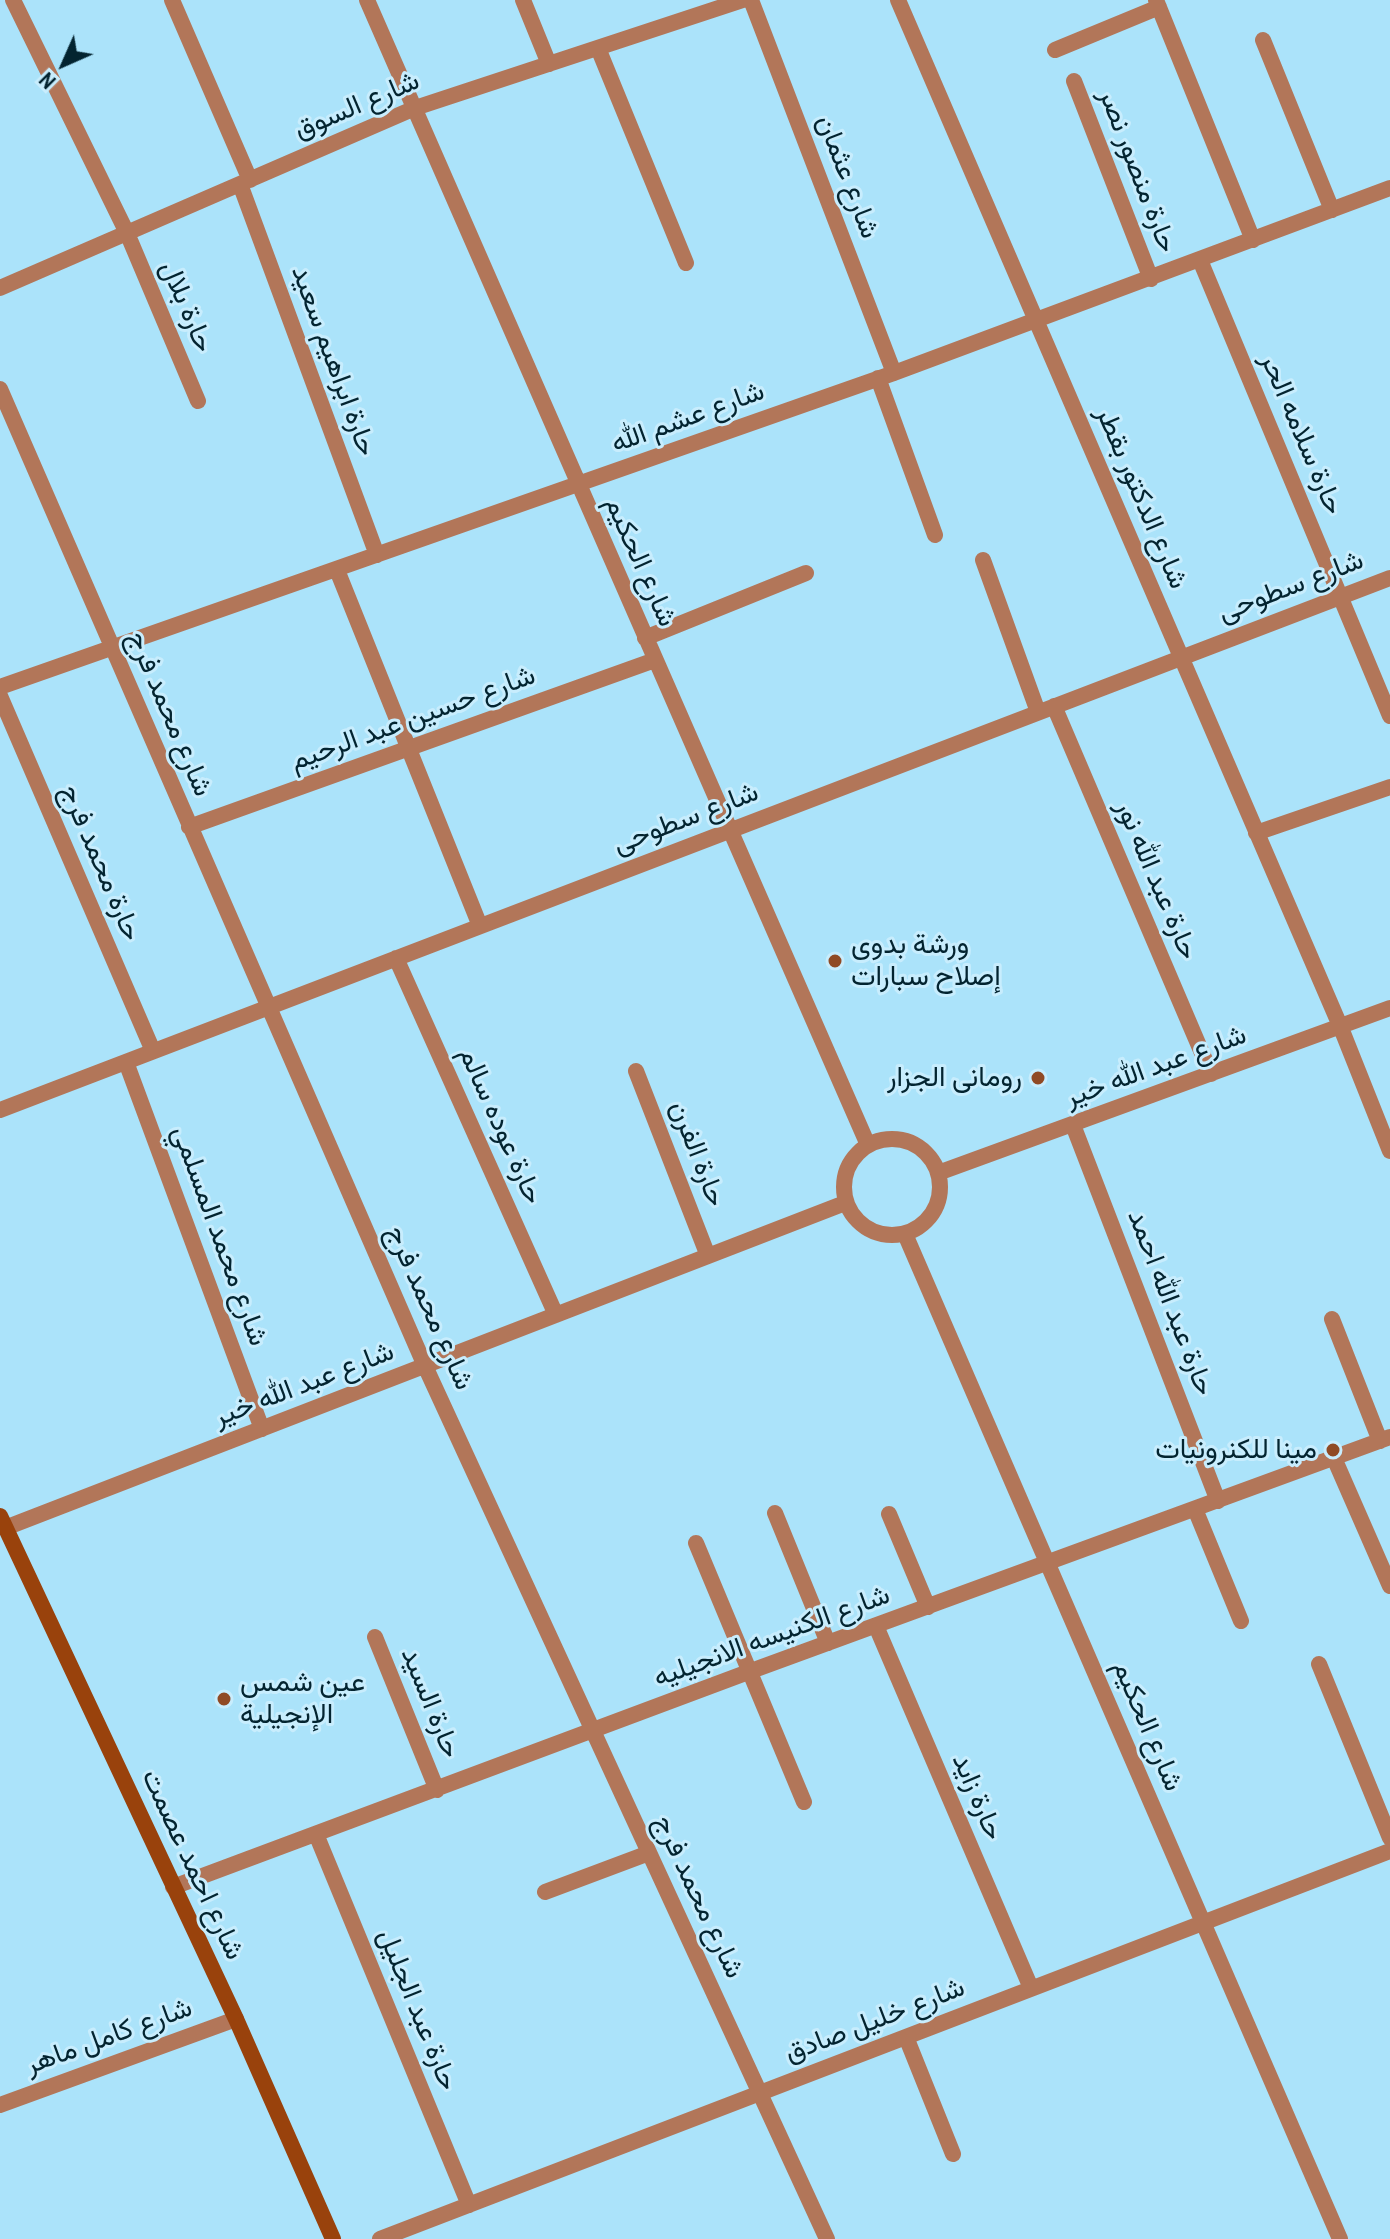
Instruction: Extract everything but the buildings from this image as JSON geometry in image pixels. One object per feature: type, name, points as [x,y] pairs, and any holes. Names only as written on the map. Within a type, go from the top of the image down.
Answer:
[{"type":"main road","name":"شارع احمد عصمت","points":[[3,1522],[236,2019],[333,2239]]},
{"type":"street","points":[[13,0],[127,233]]},
{"type":"street","name":"حارة ابراهيم سعيد","points":[[172,0],[245,182],[377,555]]},
{"type":"street","name":"شارع الحكيم","points":[[367,0],[868,1145]]},
{"type":"street","points":[[523,0],[549,64]]},
{"type":"street","name":"شارع السوق","points":[[0,288],[415,108],[743,0]]},
{"type":"street","name":"شارع عثمان","points":[[751,0],[886,375],[935,535]]},
{"type":"street","name":"شارع الدكتور بقطر","points":[[898,0],[1341,1028],[1390,1151]]},
{"type":"street","points":[[1055,50],[1158,4],[1253,240]]},
{"type":"street","points":[[1263,40],[1332,210]]},
{"type":"street","points":[[598,48],[686,263]]},
{"type":"street","name":"حارة منصور نصر","points":[[1074,81],[1151,279]]},
{"type":"street","name":"شارع عشم الله","points":[[0,687],[886,375],[1390,188]]},
{"type":"street","name":"حارة بلال","points":[[127,233],[198,401]]},
{"type":"street","name":"حارة سلامه الحر","points":[[1200,260],[1390,716]]},
{"type":"street","name":"شارع محمد فرج","points":[[0,389],[425,1366],[827,2239]]},
{"type":"street","name":"حارة عبد الله نور","points":[[983,560],[1046,709],[1211,1074]]},
{"type":"street","points":[[337,570],[480,926]]},
{"type":"street","points":[[645,638],[806,573]]},
{"type":"street","name":"شارع سطوحى","points":[[0,1110],[1390,578]]},
{"type":"street","name":"شارع حسين عبد الرحيم","points":[[189,827],[655,660]]},
{"type":"street","name":"حارة محمد فرج","points":[[0,696],[153,1051]]},
{"type":"street","points":[[1256,833],[1390,787]]},
{"type":"street","name":"حارة عوده سالم","points":[[396,958],[556,1315]]},
{"type":"street","name":"شارع عبد الله خير","points":[[938,1173],[1390,1008]]},
{"type":"street","name":"شارع محمد المسلمي","points":[[126,1062],[262,1429]]},
{"type":"street","name":"حارة الفرن","points":[[636,1071],[708,1256]]},
{"type":"street","name":"حارة عبد الله احمد","points":[[1073,1125],[1218,1501]]},
{"type":"street","points":[[881,1140],[910,1142],[922,1149],[938,1173],[941,1188],[931,1217],[919,1228],[905,1234],[876,1234],[852,1216],[845,1203],[844,1176],[849,1163],[868,1145],[881,1140]]},
{"type":"street","name":"شارع عبد الله خير","points":[[3,1522],[262,1429],[845,1203]]},
{"type":"street","name":"شارع الحكيم","points":[[905,1234],[1340,2239]]},
{"type":"street","points":[[1332,1319],[1385,1439]]},
{"type":"street","name":"شارع الكنيسه الانجيليه","points":[[173,1887],[1385,1439]]},
{"type":"street","points":[[1334,1458],[1390,1586]]},
{"type":"street","points":[[1195,1509],[1241,1621]]},
{"type":"street","points":[[775,1513],[828,1643]]},
{"type":"street","points":[[889,1514],[928,1607]]},
{"type":"street","points":[[696,1543],[804,1802]]},
{"type":"street","name":"حارة زايد","points":[[876,1626],[1031,1988]]},
{"type":"street","name":"حارة السيد","points":[[375,1637],[437,1790]]},
{"type":"street","points":[[1319,1664],[1390,1838]]},
{"type":"street","name":"حارة عبد الجليل","points":[[316,1834],[469,2205]]},
{"type":"street","name":"شارع خليل صادق","points":[[380,2239],[1390,1851]]},
{"type":"street","points":[[545,1892],[649,1853]]},
{"type":"street","name":"شارع كامل ماهر","points":[[0,2105],[236,2019]]},
{"type":"street","points":[[906,2037],[953,2154]]},
{"type":"place","name":"ورشة بدوى إصلاح سبارات","points":[[835,961]]},
{"type":"place","name":"رومانى الجزار","points":[[1038,1078]]},
{"type":"place","name":"مينا للكنرونيات","points":[[1333,1450]]},
{"type":"place","name":"عين شمس الإنجيلية","points":[[224,1699]]}]
